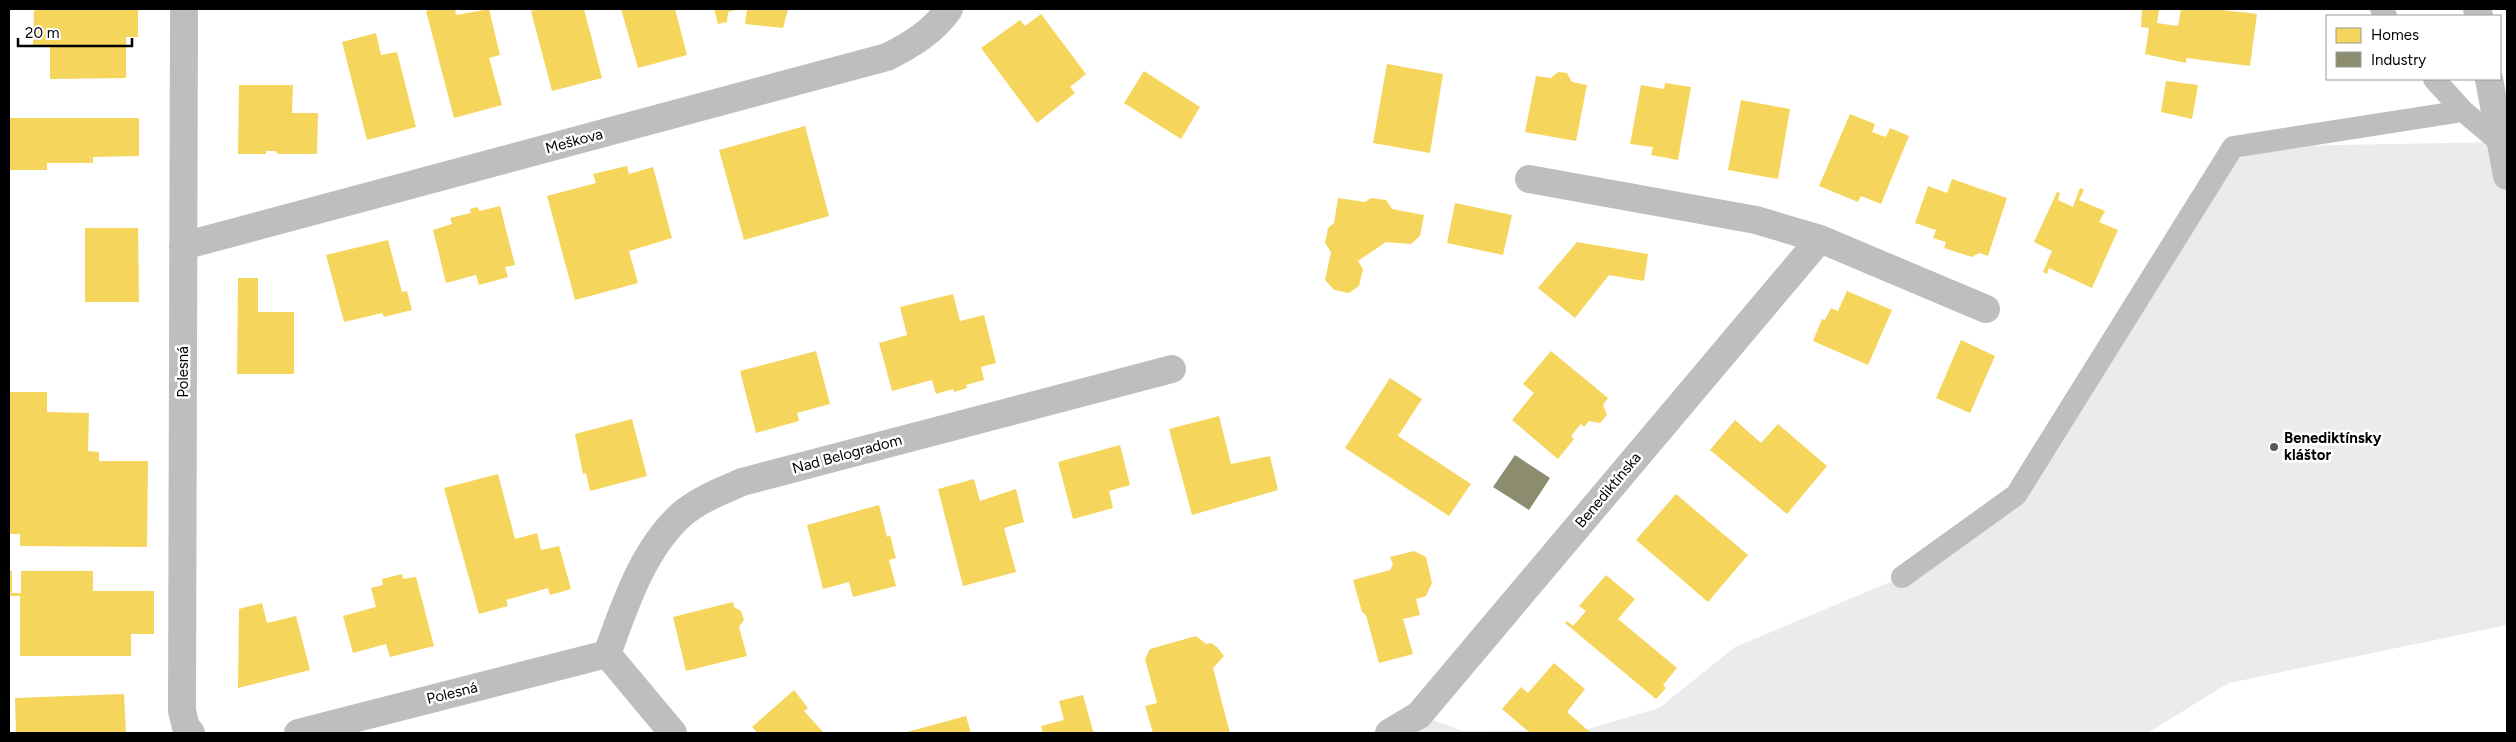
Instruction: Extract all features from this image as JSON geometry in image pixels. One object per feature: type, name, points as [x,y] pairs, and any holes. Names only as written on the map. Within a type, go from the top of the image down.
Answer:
[{"type":"street","name":"Polesná","points":[[184,9],[182,711],[186,727],[191,733]]},
{"type":"street","name":"Meškova","points":[[183,246],[887,57],[910,46],[930,31],[949,9]]},
{"type":"street","points":[[2489,80],[2507,176]]},
{"type":"street","points":[[1529,179],[1756,220],[1820,239],[1986,309]]},
{"type":"street","name":"Benediktínska","points":[[1389,733],[1419,714],[1820,239]]},
{"type":"street","name":"Nad Belogradom","points":[[607,654],[633,584],[656,547],[681,515],[710,497],[742,482],[1172,369]]},
{"type":"street","name":"Polesná","points":[[298,733],[607,654]]},
{"type":"street","points":[[607,654],[673,733]]},
{"type":"lane","points":[[2435,80],[2463,111],[2500,142]]},
{"type":"lane","points":[[1902,578],[2016,495],[2233,147],[2463,111]]},
{"type":"shaded area","points":[[2500,142],[2507,176],[2507,625],[2229,683],[2147,733],[1421,733],[1419,715],[1463,731],[1585,730],[1659,708],[1735,647],[1902,577],[2016,495],[2233,147]]},
{"type":"building: Homes","points":[[34,9],[138,9],[138,37],[126,37],[126,78],[50,79],[50,47],[33,47]]},
{"type":"building: Homes","points":[[455,9],[456,15],[489,9],[500,55],[489,58],[502,105],[454,118],[426,11]]},
{"type":"building: Homes","points":[[539,9],[584,9],[602,78],[552,91],[531,11]]},
{"type":"building: Homes","points":[[621,9],[675,9],[687,55],[638,68]]},
{"type":"building: Homes","points":[[714,9],[739,9],[728,12],[727,22],[718,24]]},
{"type":"building: Homes","points":[[747,9],[788,9],[783,28],[745,24]]},
{"type":"building: Homes","points":[[2142,9],[2159,9],[2157,23],[2178,26],[2181,9],[2214,9],[2257,14],[2250,66],[2186,58],[2186,63],[2145,54],[2149,28],[2141,27]]},
{"type":"building: Homes","points":[[1041,14],[1086,74],[1070,87],[1075,93],[1037,123],[981,48],[1020,20],[1025,26]]},
{"type":"building: Homes","points":[[376,33],[381,55],[397,52],[416,127],[367,140],[342,42]]},
{"type":"building: Homes","points":[[1387,64],[1443,74],[1430,153],[1373,143]]},
{"type":"building: Homes","points":[[1144,71],[1200,107],[1181,139],[1124,103]]},
{"type":"building: Homes","points":[[1558,72],[1567,73],[1572,82],[1587,85],[1576,141],[1525,132],[1536,76],[1551,78]]},
{"type":"building: Homes","points":[[2166,81],[2198,85],[2192,119],[2161,112]]},
{"type":"building: Homes","points":[[1665,83],[1691,87],[1678,160],[1651,155],[1653,147],[1630,144],[1641,85],[1664,89]]},
{"type":"building: Homes","points":[[239,85],[293,85],[292,113],[318,113],[317,154],[277,154],[276,151],[266,151],[266,154],[238,154]]},
{"type":"building: Homes","points":[[1741,100],[1790,109],[1778,179],[1728,170]]},
{"type":"building: Homes","points":[[1850,114],[1875,124],[1872,132],[1886,137],[1890,128],[1909,136],[1881,204],[1861,196],[1858,202],[1819,186]]},
{"type":"building: Homes","points":[[9,118],[139,118],[139,156],[93,157],[93,163],[47,163],[47,170],[9,170]]},
{"type":"building: Homes","points":[[805,126],[829,216],[744,240],[719,150]]},
{"type":"building: Homes","points":[[627,166],[629,174],[653,167],[672,238],[629,251],[638,283],[575,300],[547,196],[596,183],[593,174]]},
{"type":"building: Homes","points":[[1952,179],[2007,198],[1988,256],[1979,253],[1972,257],[1944,248],[1946,242],[1933,238],[1936,230],[1915,223],[1928,186],[1947,193]]},
{"type":"building: Homes","points":[[2080,188],[2084,190],[2079,200],[2105,211],[2099,222],[2118,230],[2092,288],[2049,268],[2047,274],[2043,272],[2052,251],[2034,242],[2057,192],[2060,193],[2058,200],[2073,207]]},
{"type":"building: Homes","points":[[1338,198],[1365,202],[1371,198],[1386,200],[1392,209],[1424,215],[1420,236],[1411,244],[1386,242],[1358,261],[1363,269],[1359,286],[1349,293],[1334,290],[1325,280],[1331,252],[1325,243],[1328,228],[1334,223]]},
{"type":"building: Homes","points":[[1455,203],[1512,215],[1503,255],[1447,243]]},
{"type":"building: Homes","points":[[500,206],[515,265],[505,267],[508,277],[479,285],[476,275],[446,283],[433,230],[452,224],[450,218],[471,213],[470,209],[478,207],[479,211]]},
{"type":"building: Homes","points":[[85,228],[138,228],[139,302],[85,302]]},
{"type":"building: Homes","points":[[388,240],[402,292],[407,291],[412,310],[384,317],[382,313],[344,322],[326,255]]},
{"type":"building: Homes","points":[[1577,242],[1648,254],[1644,281],[1609,275],[1575,318],[1538,288]]},
{"type":"building: Homes","points":[[238,278],[258,278],[258,312],[294,312],[294,374],[237,374]]},
{"type":"building: Homes","points":[[1847,291],[1892,310],[1868,365],[1813,341],[1822,319],[1825,320],[1831,308],[1838,311]]},
{"type":"building: Homes","points":[[953,294],[960,321],[984,315],[996,363],[981,367],[984,380],[966,385],[967,388],[954,392],[953,389],[936,394],[932,380],[892,391],[879,343],[907,335],[900,307]]},
{"type":"building: Homes","points":[[1961,340],[1995,356],[1970,413],[1936,398]]},
{"type":"building: Homes","points":[[816,351],[830,404],[797,413],[799,421],[756,433],[740,371]]},
{"type":"building: Homes","points":[[1551,351],[1608,398],[1603,405],[1607,415],[1600,423],[1589,421],[1584,427],[1581,424],[1571,436],[1574,439],[1558,459],[1512,420],[1534,393],[1523,384]]},
{"type":"building: Homes","points":[[1390,378],[1422,399],[1398,436],[1471,484],[1449,516],[1345,448]]},
{"type":"building: Homes","points":[[9,392],[47,392],[47,412],[89,413],[88,451],[99,452],[99,461],[148,461],[147,547],[20,546],[20,534],[9,534]]},
{"type":"building: Homes","points":[[1219,416],[1231,464],[1270,456],[1278,490],[1192,515],[1169,429]]},
{"type":"building: Homes","points":[[632,419],[647,476],[590,491],[586,473],[583,474],[575,434]]},
{"type":"building: Homes","points":[[1735,420],[1761,443],[1778,424],[1827,466],[1787,514],[1710,450]]},
{"type":"building: Homes","points":[[1120,445],[1130,485],[1109,491],[1113,508],[1073,519],[1058,462]]},
{"type":"building: Homes","points":[[498,474],[515,539],[537,533],[541,550],[559,546],[571,589],[550,595],[548,588],[506,600],[508,606],[479,614],[444,488]]},
{"type":"building: Homes","points":[[974,479],[980,501],[1016,489],[1024,522],[1004,528],[1016,572],[963,586],[938,489]]},
{"type":"building: Homes","points":[[1676,494],[1748,555],[1708,602],[1636,540]]},
{"type":"building: Homes","points":[[879,505],[887,537],[890,535],[896,558],[889,560],[896,586],[853,597],[849,582],[823,589],[807,525]]},
{"type":"building: Homes","points":[[1414,551],[1426,557],[1432,583],[1426,596],[1416,599],[1420,615],[1403,619],[1413,654],[1379,663],[1366,615],[1362,612],[1353,580],[1390,570],[1393,565],[1390,557]]},
{"type":"building: Homes","points":[[9,571],[12,571],[12,593],[21,593],[21,571],[93,571],[93,591],[154,591],[154,634],[131,634],[131,656],[20,656],[20,596],[9,596]]},
{"type":"building: Homes","points":[[402,574],[403,579],[416,577],[434,646],[390,657],[386,644],[353,653],[343,616],[376,607],[371,588],[383,585],[382,579]]},
{"type":"building: Homes","points":[[1606,575],[1635,599],[1618,619],[1677,668],[1663,685],[1666,688],[1656,699],[1565,623],[1567,621],[1573,626],[1586,611],[1579,606]]},
{"type":"building: Homes","points":[[733,602],[734,607],[741,611],[744,620],[739,627],[747,656],[686,671],[673,617]]},
{"type":"building: Homes","points":[[262,603],[267,623],[296,616],[310,670],[238,688],[239,609]]},
{"type":"building: Homes","points":[[1196,636],[1206,644],[1211,643],[1217,647],[1224,656],[1213,668],[1230,733],[1153,733],[1145,706],[1157,703],[1145,659],[1150,649]]},
{"type":"building: Homes","points":[[1554,663],[1585,689],[1567,712],[1591,733],[1530,733],[1502,709],[1521,687],[1528,693]]},
{"type":"building: Homes","points":[[794,690],[808,708],[804,711],[824,733],[758,733],[752,727]]},
{"type":"building: Homes","points":[[124,694],[126,733],[16,733],[15,698]]},
{"type":"building: Homes","points":[[1083,695],[1093,731],[1098,733],[1043,733],[1041,726],[1064,720],[1059,701]]},
{"type":"building: Homes","points":[[966,716],[971,733],[903,733]]},
{"type":"building: Industry","points":[[1515,455],[1550,478],[1529,510],[1493,487]]},
{"type":"place","name":"Benediktínsky kláštor","points":[[2274,447]]}]
